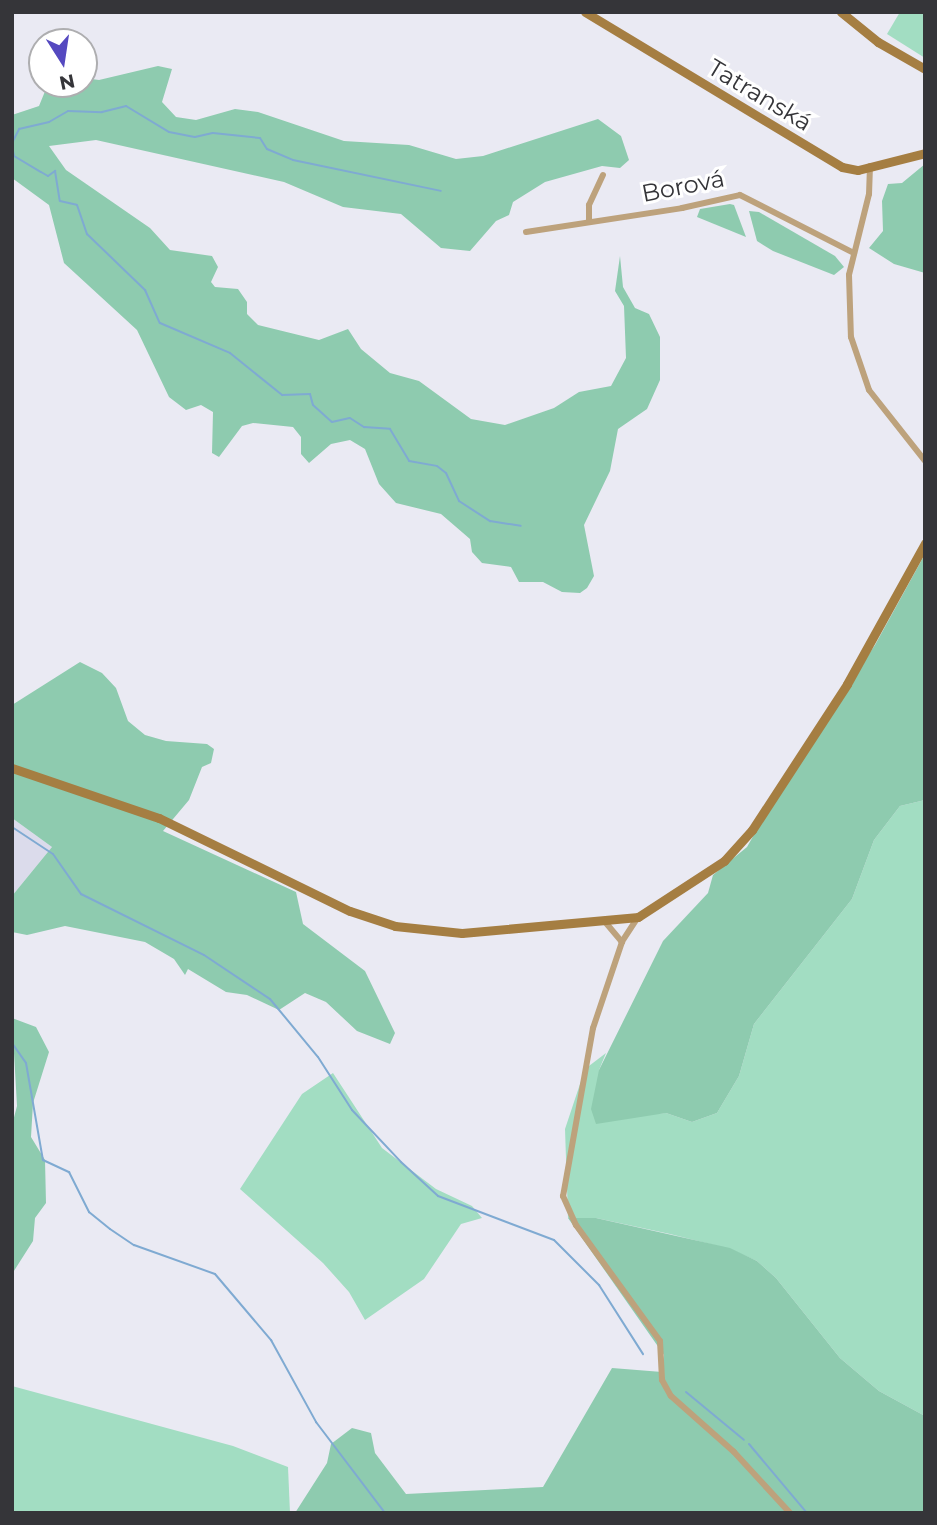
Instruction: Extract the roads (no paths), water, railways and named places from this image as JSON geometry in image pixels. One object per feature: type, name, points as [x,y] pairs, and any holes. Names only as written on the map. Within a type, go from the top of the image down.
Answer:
[{"type":"street","name":"Tatranská","points":[[585,12],[846,169],[925,153]]},
{"type":"street","points":[[841,12],[878,42],[925,69]]},
{"type":"street","points":[[870,166],[869,194],[854,253],[848,307],[859,366],[884,413],[925,461]]},
{"type":"street","name":"Borová","points":[[589,222],[589,205],[603,175]]},
{"type":"street","name":"Borová","points":[[526,232],[740,195],[854,253]]},
{"type":"street","points":[[12,768],[159,818],[350,911],[395,926],[462,933],[606,923],[638,917],[724,861],[752,830],[847,684],[925,542]]},
{"type":"street","points":[[638,917],[622,942],[584,1066],[564,1180],[567,1209],[660,1340],[662,1380],[671,1396],[734,1452],[790,1513]]},
{"type":"street","points":[[606,923],[622,942]]},
{"type":"waterway","points":[[12,143],[19,129],[49,122],[68,111],[102,112],[126,106],[169,132],[195,137],[213,133],[260,138],[267,149],[293,160],[441,191]]},
{"type":"waterway","points":[[12,147],[14,156],[48,176],[55,171],[60,201],[77,205],[87,234],[145,290],[160,323],[230,353],[282,395],[310,394],[313,405],[332,422],[350,418],[364,427],[390,429],[409,461],[437,466],[446,473],[459,501],[490,521],[521,526]]},
{"type":"waterway","points":[[12,827],[53,854],[81,894],[204,955],[270,999],[318,1057],[352,1110],[401,1162],[438,1196],[554,1240],[599,1285],[643,1354]]},
{"type":"waterway","points":[[12,1043],[26,1063],[43,1160],[69,1172],[89,1212],[134,1245],[215,1274],[271,1340],[316,1422],[385,1513]]},
{"type":"waterway","points":[[686,1392],[744,1440]]},
{"type":"waterway","points":[[749,1444],[807,1513]]}]
